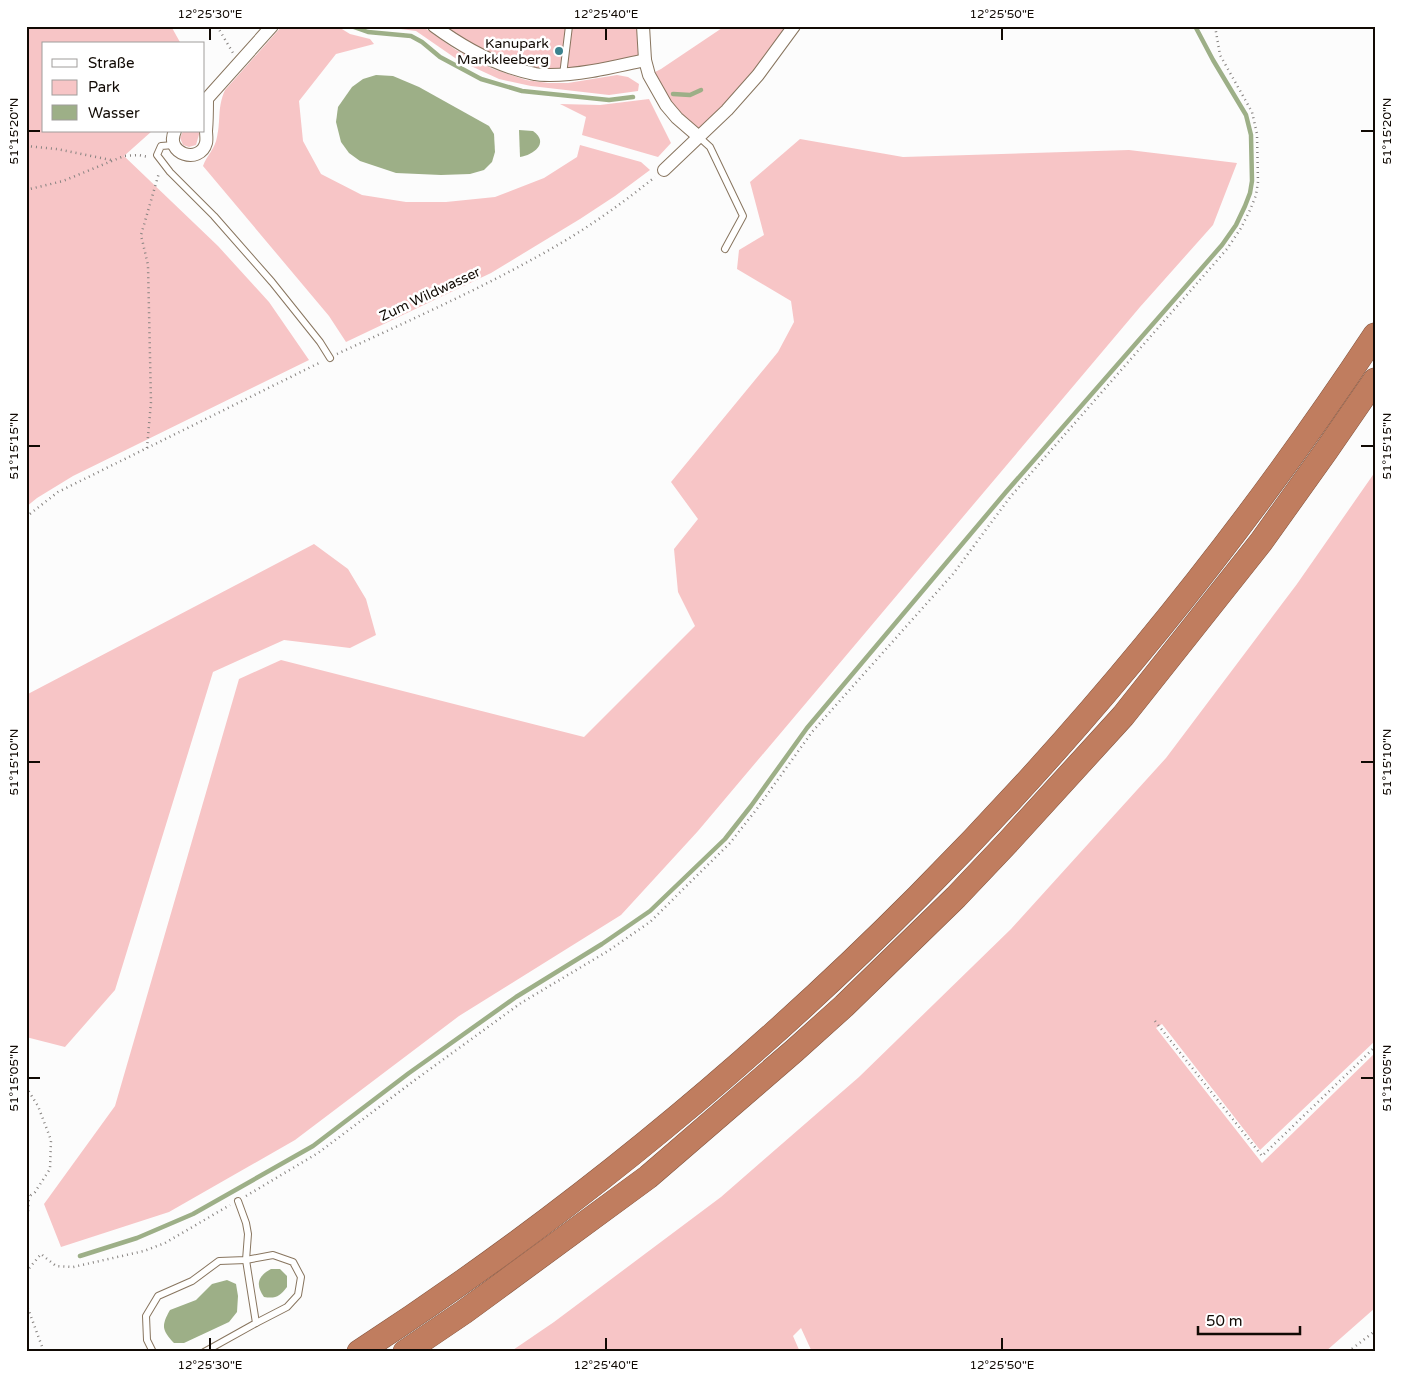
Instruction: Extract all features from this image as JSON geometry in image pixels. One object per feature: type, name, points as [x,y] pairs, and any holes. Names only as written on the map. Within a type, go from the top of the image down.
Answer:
[{"type":"highway","points":[[359,1352],[468,1278],[636,1150],[792,1017],[879,936],[934,881],[1051,756],[1167,619],[1303,439],[1375,335]]},
{"type":"highway","points":[[405,1352],[464,1312],[648,1176],[794,1052],[956,897],[1123,716],[1260,542],[1375,380]]},
{"type":"street","points":[[174,132],[174,145],[181,153],[194,155],[201,151],[206,143],[206,100],[272,26]]},
{"type":"street","points":[[434,26],[454,41],[495,62],[536,74],[563,75],[594,72],[645,60]]},
{"type":"street","points":[[643,26],[645,60],[649,75],[666,105],[677,118],[699,137]]},
{"type":"street","points":[[664,170],[727,110],[758,74],[794,26]]},
{"type":"lane","points":[[563,75],[568,26]]},
{"type":"lane","points":[[699,137],[710,148],[743,216],[725,249]]},
{"type":"lane","points":[[174,145],[161,146],[157,156],[214,216],[272,282],[320,342],[330,358]]},
{"type":"lane","points":[[238,1201],[248,1234],[246,1260],[256,1323]]},
{"type":"lane","points":[[153,1352],[146,1340],[146,1316],[158,1296],[192,1281],[219,1261],[246,1260],[273,1255],[293,1262],[301,1277],[298,1295],[287,1306],[204,1352]]},
{"type":"path","points":[[217,26],[240,62]]},
{"type":"path","points":[[26,1272],[41,1254],[56,1266],[73,1267],[144,1251],[165,1243],[318,1153],[521,1004],[608,951],[650,922],[730,843],[812,732],[953,574],[1011,496],[1227,249],[1241,228],[1256,194],[1258,182],[1257,134],[1252,112],[1220,55],[1215,26]]},
{"type":"path","points":[[26,146],[57,149],[113,160]]},
{"type":"path","points":[[26,190],[63,181],[124,156],[138,155],[161,161],[141,235],[148,266],[151,402],[147,448]]},
{"type":"path","name":"Zum Wildwasser","points":[[26,517],[58,492],[493,280],[542,254],[586,227],[664,170]]},
{"type":"path","points":[[1155,1021],[1262,1156],[1375,1047]]},
{"type":"path","points":[[26,1087],[38,1106],[51,1140],[50,1168],[35,1192],[28,1198]]},
{"type":"path","points":[[26,1191],[28,1212]]},
{"type":"path","points":[[26,1303],[44,1352]]},
{"type":"path","points":[[1348,1352],[1375,1331]]},
{"type":"green space","points":[[26,26],[171,26],[180,42],[42,42],[42,132],[151,132],[124,156],[218,246],[269,302],[309,360],[73,476],[26,507]]},
{"type":"green space","points":[[282,26],[337,26],[350,34],[370,39],[374,44],[336,54],[299,101],[303,141],[321,174],[362,195],[406,202],[446,202],[495,197],[544,178],[577,157],[580,145],[641,162],[650,170],[580,219],[491,273],[346,342],[329,316],[203,166],[216,141],[221,103],[225,90]]},
{"type":"green space","points":[[378,26],[422,26],[456,50],[493,69],[526,80],[568,83],[617,75],[628,77],[639,84],[638,91],[609,95],[531,86],[499,79],[458,60],[416,31]]},
{"type":"green space","name":"Kanupark Markkleeberg","points":[[434,26],[643,26],[645,60],[536,75]]},
{"type":"green space","points":[[725,26],[794,26],[699,137],[649,75]]},
{"type":"green space","points":[[649,99],[671,143],[658,157],[582,135],[586,117],[560,104],[600,105]]},
{"type":"green space","points":[[183,132],[200,132],[196,145],[189,147],[183,145],[180,138]]},
{"type":"green space","points":[[800,139],[903,157],[1129,150],[1237,163],[1213,225],[1140,307],[698,831],[621,915],[459,1016],[295,1140],[169,1212],[61,1247],[44,1204],[115,1106],[239,679],[281,660],[584,737],[695,626],[678,592],[674,549],[698,519],[671,482],[778,352],[794,322],[791,301],[737,269],[739,250],[764,235],[750,182]]},
{"type":"green space","points":[[1375,472],[1375,1041],[1260,1150],[1162,1024],[1156,1028],[1262,1163],[1375,1053],[1375,1308],[1325,1352],[812,1352],[801,1328],[793,1336],[800,1352],[510,1352],[554,1322],[721,1197],[859,1077],[1011,929],[1166,758],[1297,584]]},
{"type":"green space","points":[[314,544],[348,569],[366,599],[376,635],[350,648],[284,640],[213,672],[115,990],[65,1047],[26,1037],[26,695]]},
{"type":"water","points":[[376,75],[393,76],[419,87],[489,126],[494,134],[495,152],[492,162],[484,170],[470,174],[396,173],[360,161],[349,153],[341,142],[336,122],[338,107],[352,87],[363,79]]},
{"type":"water","points":[[519,130],[533,131],[540,140],[538,148],[530,154],[520,157]]},
{"type":"water","points":[[271,1269],[280,1269],[287,1276],[287,1287],[282,1293],[272,1298],[264,1297],[259,1288],[259,1281],[263,1274]]},
{"type":"water","points":[[227,1280],[236,1284],[238,1296],[237,1312],[229,1322],[184,1343],[174,1343],[164,1328],[165,1320],[170,1310],[196,1300],[212,1284]]},
{"type":"waterway","points":[[351,26],[368,32],[411,36],[422,42],[440,57],[481,79],[522,91],[609,100],[633,97]]},
{"type":"waterway","points":[[80,1256],[137,1238],[193,1214],[313,1146],[409,1073],[516,997],[602,944],[650,911],[725,839],[807,728],[1006,492],[1222,245],[1236,225],[1250,193],[1252,181],[1251,135],[1246,115],[1195,26]]},
{"type":"waterway","points":[[673,94],[690,95],[701,90]]},
{"type":"place","name":"Kanupark Markkleeberg","points":[[559,51]]}]
